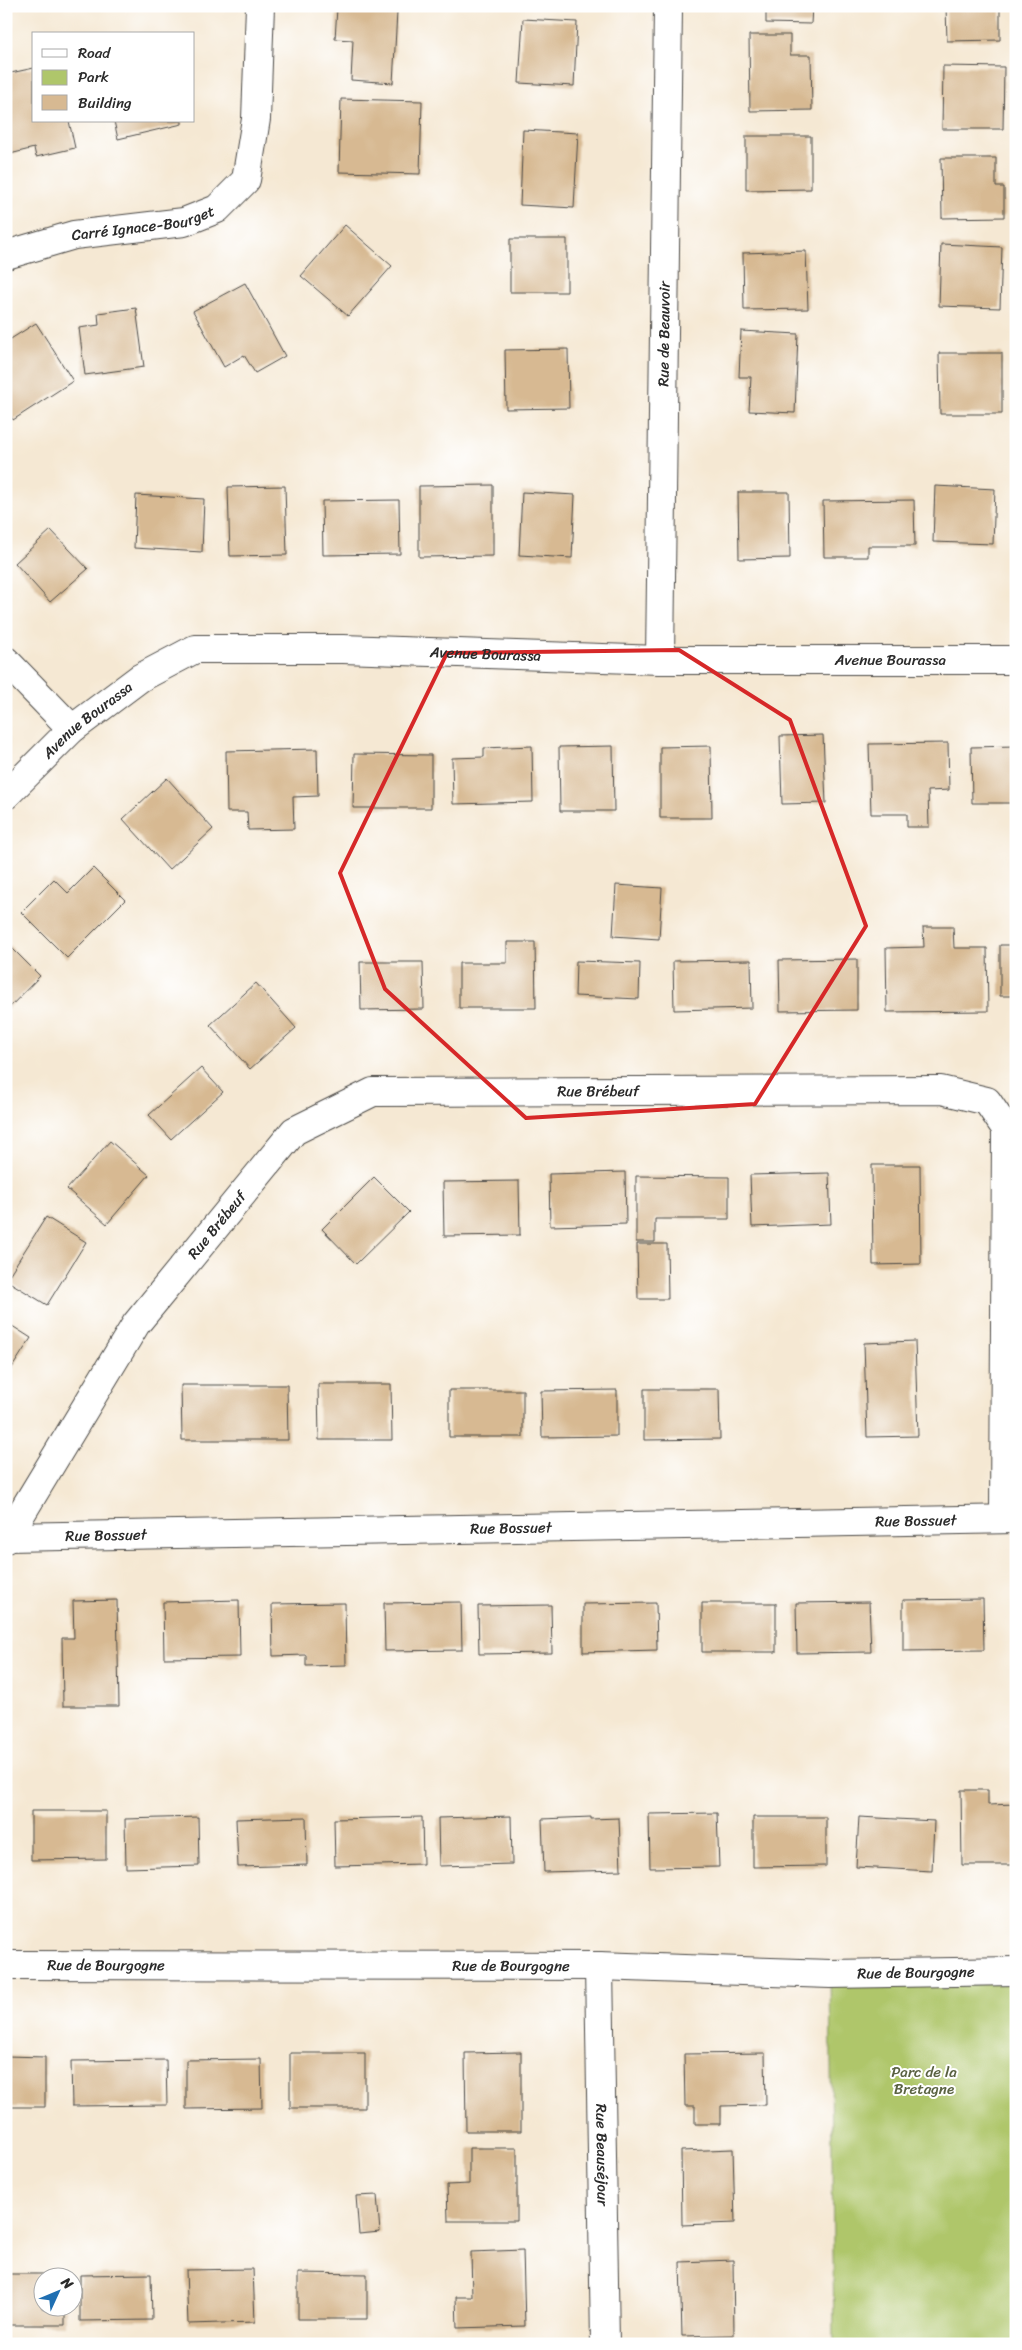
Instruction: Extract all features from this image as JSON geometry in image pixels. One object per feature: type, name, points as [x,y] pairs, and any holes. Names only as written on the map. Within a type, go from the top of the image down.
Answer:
[{"type":"street","name":"Carré Ignace-Bourget","points":[[6,255],[74,235],[184,222],[217,209],[246,180],[254,128],[260,6]]},
{"type":"street","name":"Rue de Beauvoir","points":[[660,660],[668,6]]},
{"type":"street","name":"Avenue Bourassa","points":[[6,795],[72,729],[140,678],[195,649],[343,649],[660,660],[1016,660]]},
{"type":"street","points":[[6,661],[72,729]]},
{"type":"street","name":"Rue Brébeuf","points":[[7,1538],[136,1324],[294,1131],[373,1092],[941,1090],[987,1101],[1006,1129],[1010,1518]]},
{"type":"street","name":"Rue Bossuet","points":[[7,1538],[1010,1518]]},
{"type":"street","name":"Rue de Bourgogne","points":[[6,1965],[599,1966],[830,1974],[1016,1971]]},
{"type":"street","name":"Rue Beauséjour","points":[[599,1966],[605,2344]]},
{"type":"highlighted area","points":[[679,650],[790,720],[866,926],[755,1104],[526,1118],[385,989],[340,873],[447,653]]},
{"type":"green space","name":"Parc de la Bretagne","points":[[1016,1971],[1016,2344],[834,2344],[830,1974]]},
{"type":"building","points":[[766,6],[812,6],[811,24],[766,23]]},
{"type":"building","points":[[946,6],[1000,6],[1000,40],[947,41]]},
{"type":"building","points":[[337,8],[397,12],[393,83],[351,80],[353,40],[335,39]]},
{"type":"building","points":[[523,19],[577,22],[574,86],[519,83]]},
{"type":"building","points":[[749,35],[790,35],[790,55],[811,55],[812,110],[750,111]]},
{"type":"building","points":[[943,66],[1004,67],[1003,129],[942,129]]},
{"type":"building","points":[[32,68],[32,122],[69,122],[75,148],[36,157],[34,148],[6,155],[6,74]]},
{"type":"building","points":[[341,99],[422,101],[420,174],[339,172]]},
{"type":"building","points":[[114,122],[182,122],[182,124],[118,139]]},
{"type":"building","points":[[523,130],[578,133],[574,208],[520,205]]},
{"type":"building","points":[[746,136],[811,136],[811,189],[746,190]]},
{"type":"building","points":[[941,158],[996,158],[996,187],[1004,187],[1004,217],[942,218]]},
{"type":"building","points":[[345,225],[392,266],[348,316],[301,276]]},
{"type":"building","points":[[510,239],[567,239],[567,292],[510,292]]},
{"type":"building","points":[[941,244],[1002,247],[1000,308],[939,306]]},
{"type":"building","points":[[806,251],[808,309],[744,310],[743,253]]},
{"type":"building","points":[[245,283],[285,356],[255,373],[244,355],[224,367],[193,311]]},
{"type":"building","points":[[136,308],[144,367],[85,375],[79,328],[99,325],[98,313]]},
{"type":"building","points":[[36,323],[73,381],[13,420],[6,409],[6,342]]},
{"type":"building","points":[[741,331],[798,334],[795,413],[749,411],[751,377],[739,377]]},
{"type":"building","points":[[568,349],[569,408],[506,409],[505,350]]},
{"type":"building","points":[[939,353],[1002,353],[1002,414],[940,414]]},
{"type":"building","points":[[493,485],[493,556],[419,557],[419,486]]},
{"type":"building","points":[[285,486],[287,555],[230,556],[228,487]]},
{"type":"building","points":[[935,486],[995,489],[993,544],[933,542]]},
{"type":"building","points":[[522,492],[575,495],[572,558],[519,555]]},
{"type":"building","points":[[738,492],[789,492],[790,558],[739,559]]},
{"type":"building","points":[[136,495],[204,499],[202,552],[134,548]]},
{"type":"building","points":[[399,500],[400,554],[323,555],[322,501]]},
{"type":"building","points":[[914,500],[915,546],[868,546],[868,557],[824,557],[823,501]]},
{"type":"building","points":[[51,530],[88,569],[50,602],[15,563]]},
{"type":"building","points":[[823,735],[826,803],[782,804],[780,736]]},
{"type":"building","points":[[948,743],[949,790],[928,791],[929,827],[907,827],[907,814],[871,814],[869,744]]},
{"type":"building","points":[[532,746],[533,802],[453,804],[452,758],[484,757],[484,748]]},
{"type":"building","points":[[613,746],[614,811],[560,811],[559,747]]},
{"type":"building","points":[[711,746],[712,818],[660,818],[660,747]]},
{"type":"building","points":[[1016,746],[1016,803],[972,803],[971,747]]},
{"type":"building","points":[[317,749],[318,796],[293,797],[294,829],[248,830],[247,812],[227,812],[226,751]]},
{"type":"building","points":[[354,754],[431,755],[431,808],[353,808]]},
{"type":"building","points":[[167,778],[213,829],[169,870],[123,819]]},
{"type":"building","points":[[93,868],[125,900],[67,958],[21,912],[54,879],[68,893]]},
{"type":"building","points":[[616,885],[662,888],[659,939],[613,936]]},
{"type":"building","points":[[923,927],[953,927],[954,948],[987,948],[988,1011],[887,1012],[886,948],[924,947]]},
{"type":"building","points":[[6,942],[40,976],[6,1011]]},
{"type":"building","points":[[507,942],[535,942],[536,1008],[459,1008],[459,963],[507,963]]},
{"type":"building","points":[[1000,945],[1016,945],[1016,996],[1000,996]]},
{"type":"building","points":[[857,959],[857,1010],[780,1011],[779,960]]},
{"type":"building","points":[[751,960],[752,1008],[674,1010],[673,961]]},
{"type":"building","points":[[576,961],[640,963],[639,999],[575,996]]},
{"type":"building","points":[[360,962],[423,962],[424,1009],[361,1010]]},
{"type":"building","points":[[256,983],[296,1028],[250,1069],[210,1025]]},
{"type":"building","points":[[201,1068],[223,1092],[171,1139],[149,1115]]},
{"type":"building","points":[[110,1141],[149,1175],[107,1224],[67,1189]]},
{"type":"building","points":[[872,1165],[920,1165],[921,1264],[873,1265]]},
{"type":"building","points":[[625,1172],[626,1224],[550,1226],[549,1174]]},
{"type":"building","points":[[829,1173],[831,1224],[752,1227],[750,1175]]},
{"type":"building","points":[[636,1176],[729,1177],[729,1219],[655,1219],[655,1242],[636,1242]]},
{"type":"building","points":[[374,1177],[409,1212],[356,1264],[322,1229]]},
{"type":"building","points":[[519,1181],[520,1235],[444,1236],[443,1182]]},
{"type":"building","points":[[46,1217],[86,1242],[47,1305],[6,1280]]},
{"type":"building","points":[[637,1244],[667,1244],[668,1299],[638,1299]]},
{"type":"building","points":[[6,1322],[31,1338],[6,1377]]},
{"type":"building","points":[[915,1341],[918,1436],[867,1437],[864,1343]]},
{"type":"building","points":[[318,1384],[391,1384],[392,1440],[319,1440]]},
{"type":"building","points":[[181,1385],[287,1385],[288,1440],[182,1440]]},
{"type":"building","points":[[644,1389],[719,1389],[720,1439],[644,1440]]},
{"type":"building","points":[[449,1390],[523,1390],[523,1437],[449,1437]]},
{"type":"building","points":[[617,1390],[617,1436],[542,1437],[541,1391]]},
{"type":"building","points":[[983,1599],[984,1650],[903,1651],[903,1600]]},
{"type":"building","points":[[117,1600],[119,1706],[63,1706],[62,1638],[74,1638],[73,1601]]},
{"type":"building","points":[[239,1600],[240,1657],[164,1658],[163,1602]]},
{"type":"building","points":[[461,1602],[462,1650],[385,1651],[384,1603]]},
{"type":"building","points":[[869,1602],[871,1652],[797,1653],[796,1603]]},
{"type":"building","points":[[345,1603],[346,1665],[306,1666],[306,1655],[273,1656],[272,1604]]},
{"type":"building","points":[[656,1603],[657,1650],[583,1652],[583,1604]]},
{"type":"building","points":[[702,1603],[776,1603],[776,1652],[702,1652]]},
{"type":"building","points":[[1012,1603],[1016,1603],[1016,1653],[1013,1653]]},
{"type":"building","points":[[551,1605],[552,1653],[479,1654],[478,1606]]},
{"type":"building","points":[[961,1790],[988,1790],[988,1805],[1016,1804],[1016,1865],[962,1865]]},
{"type":"building","points":[[31,1811],[106,1811],[106,1859],[31,1860]]},
{"type":"building","points":[[717,1813],[719,1867],[650,1868],[649,1814]]},
{"type":"building","points":[[511,1816],[512,1864],[439,1866],[438,1818]]},
{"type":"building","points":[[198,1817],[199,1866],[126,1868],[125,1819]]},
{"type":"building","points":[[306,1817],[307,1865],[238,1867],[236,1819]]},
{"type":"building","points":[[422,1817],[423,1864],[335,1866],[334,1819]]},
{"type":"building","points":[[591,1817],[591,1819],[619,1818],[621,1870],[544,1872],[542,1819]]},
{"type":"building","points":[[753,1817],[826,1817],[826,1866],[753,1867]]},
{"type":"building","points":[[859,1817],[934,1821],[932,1871],[856,1867]]},
{"type":"building","points":[[521,2052],[521,2131],[466,2131],[465,2053]]},
{"type":"building","points":[[290,2053],[365,2053],[365,2108],[290,2108]]},
{"type":"building","points":[[765,2053],[766,2105],[721,2106],[721,2124],[695,2124],[695,2106],[685,2106],[684,2054]]},
{"type":"building","points":[[6,2056],[45,2057],[45,2107],[6,2107]]},
{"type":"building","points":[[261,2059],[262,2108],[186,2109],[186,2060]]},
{"type":"building","points":[[166,2060],[167,2105],[72,2106],[71,2061]]},
{"type":"building","points":[[469,2148],[517,2148],[517,2221],[448,2221],[447,2185],[469,2184]]},
{"type":"building","points":[[733,2149],[735,2223],[682,2225],[681,2151]]},
{"type":"building","points":[[377,2195],[380,2232],[359,2234],[356,2196]]},
{"type":"building","points":[[523,2250],[525,2326],[457,2328],[456,2297],[472,2297],[471,2252]]},
{"type":"building","points":[[733,2260],[734,2335],[682,2336],[680,2262]]},
{"type":"building","points":[[253,2269],[255,2322],[188,2324],[186,2270]]},
{"type":"building","points":[[298,2273],[367,2274],[367,2319],[298,2319]]},
{"type":"building","points":[[6,2274],[32,2274],[32,2318],[65,2318],[65,2325],[6,2325]]},
{"type":"building","points":[[151,2274],[152,2320],[80,2321],[80,2318],[82,2318],[82,2275]]}]
